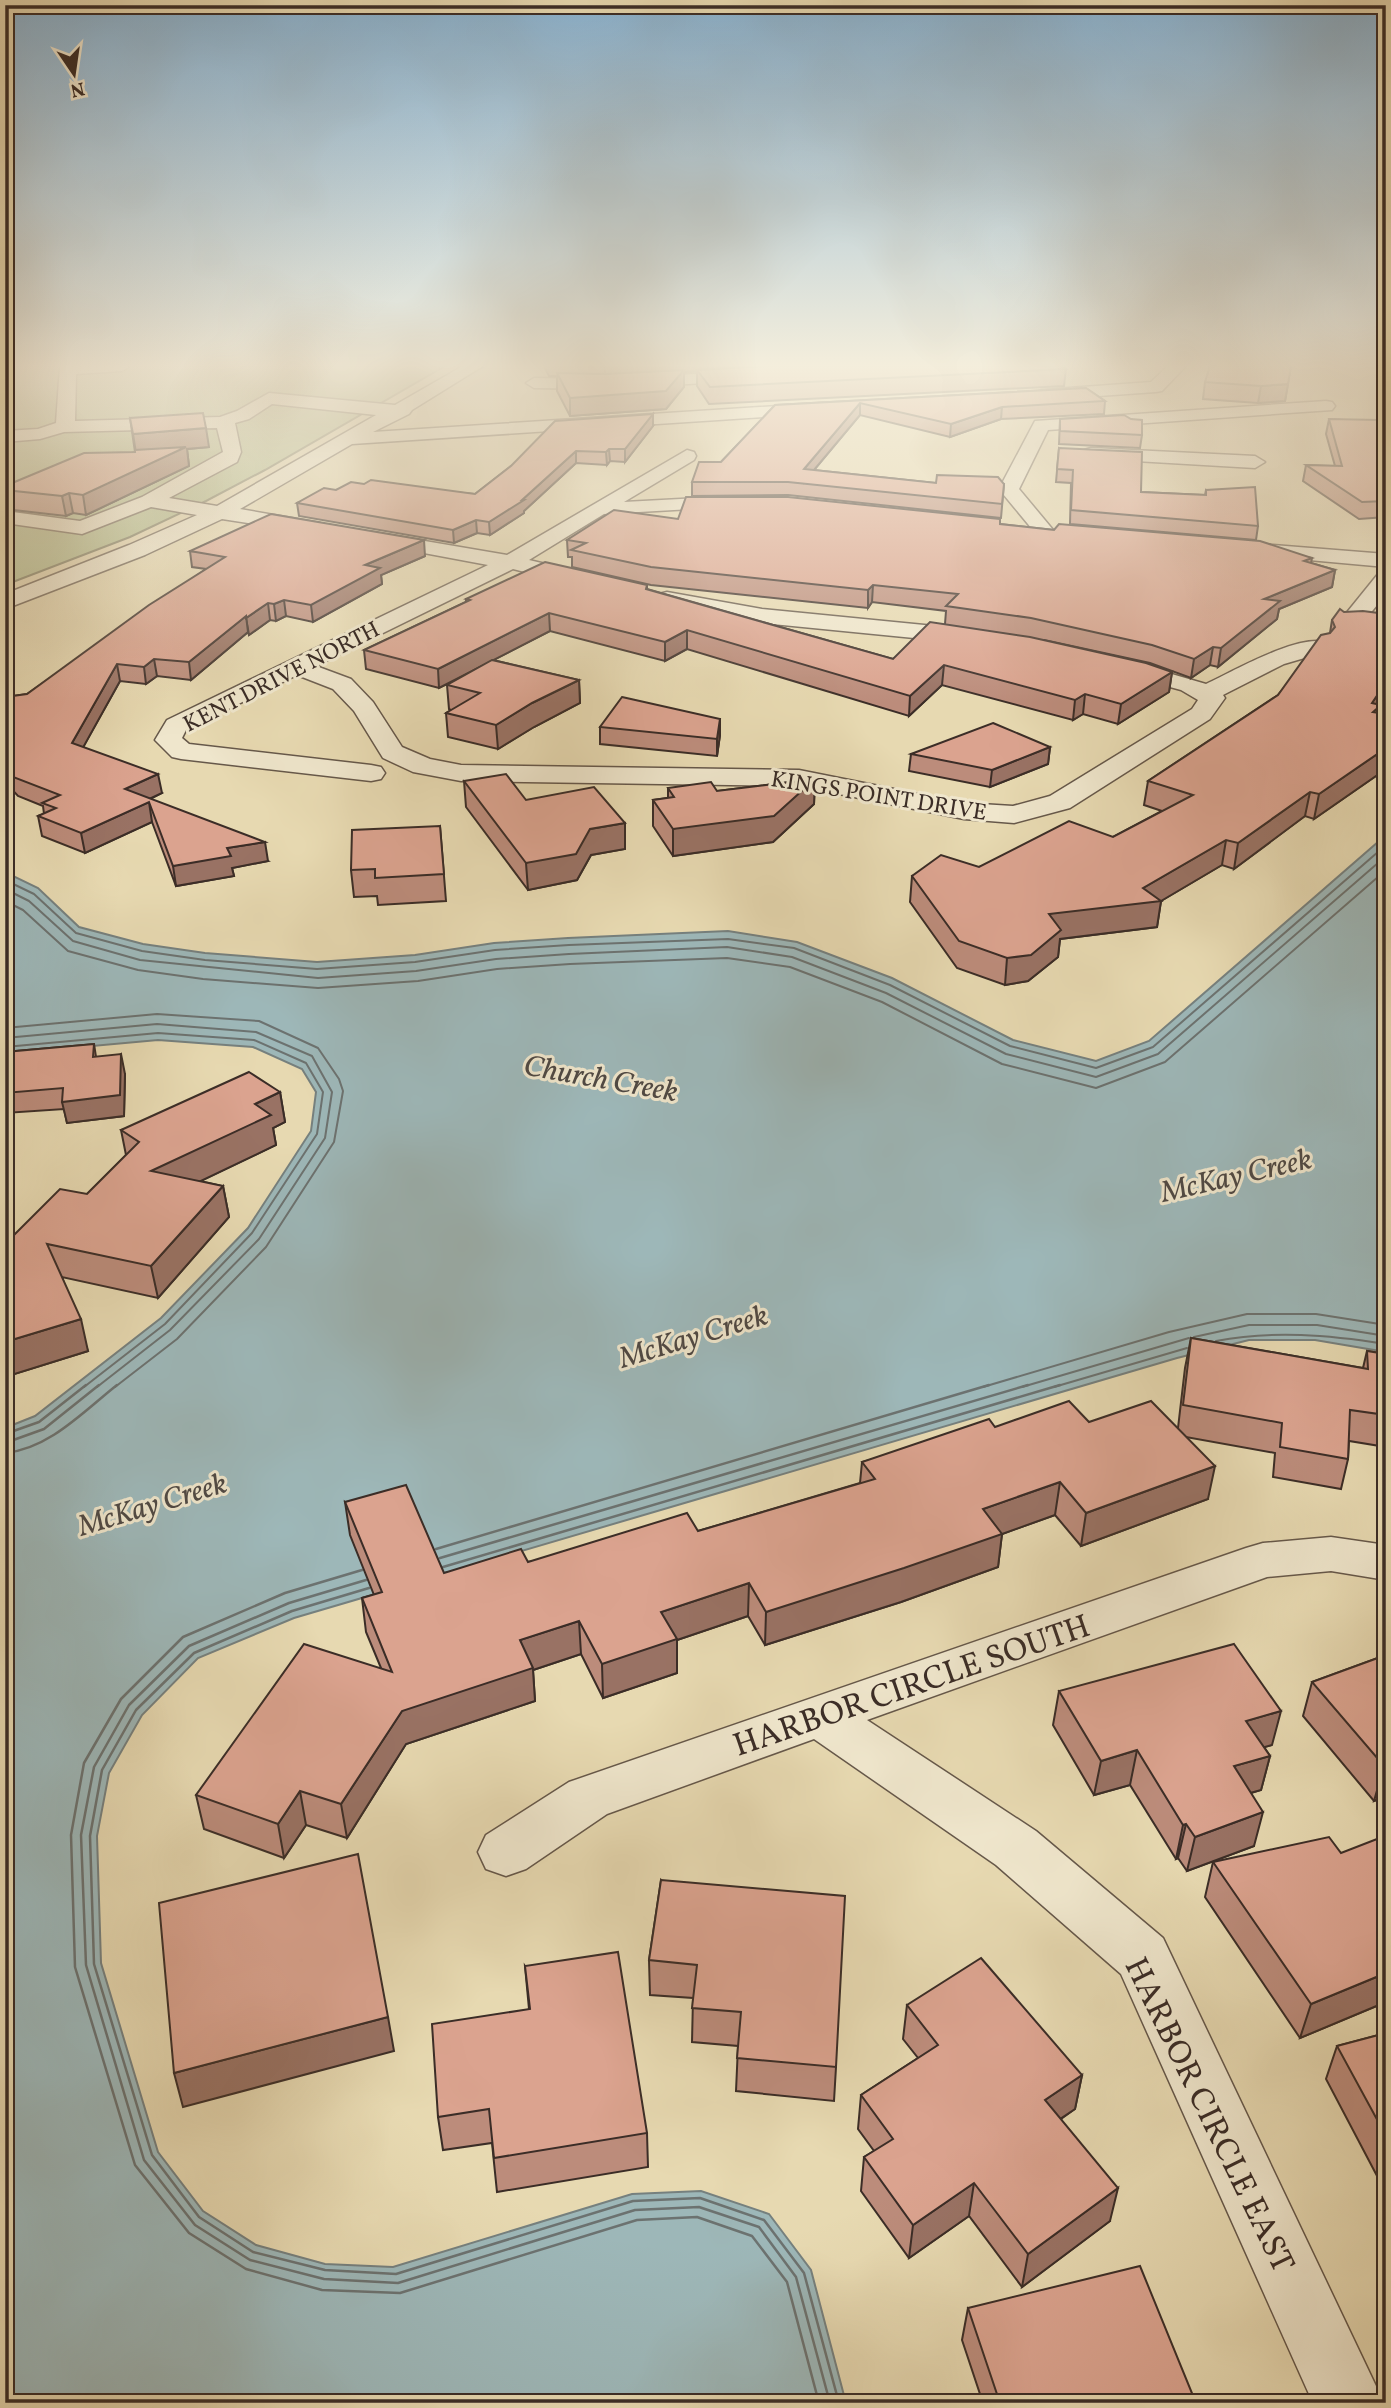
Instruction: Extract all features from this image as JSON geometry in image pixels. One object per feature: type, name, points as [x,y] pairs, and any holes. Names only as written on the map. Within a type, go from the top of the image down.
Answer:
[{"type":"street","points":[[5,517],[82,528],[149,501],[192,478]]},
{"type":"street","points":[[5,602],[137,550],[222,511],[281,478]]},
{"type":"street","name":"KENT DRIVE NORTH","points":[[370,773],[181,751],[169,740],[176,725],[510,562],[651,478]]},
{"type":"street","points":[[1017,478],[1009,489],[1044,531]]},
{"type":"street","points":[[149,501],[222,511],[510,562],[611,587]]},
{"type":"street","points":[[599,510],[700,502],[762,502]]},
{"type":"street","points":[[1019,529],[1070,533]]},
{"type":"street","points":[[1230,547],[1386,561]]},
{"type":"street","points":[[1348,626],[1386,579]]},
{"type":"street","points":[[649,596],[762,616],[884,626],[996,640]]},
{"type":"street","points":[[1092,659],[1190,685],[1205,694],[1250,674],[1275,659],[1308,652],[1317,647]]},
{"type":"street","name":"KINGS POINT DRIVE","points":[[297,667],[342,684],[364,707],[392,752],[423,766],[461,773],[799,778],[964,811],[1014,815],[1060,802],[1201,714],[1212,698],[1205,694]]},
{"type":"street","name":"HARBOR CIRCLE SOUTH","points":[[506,1852],[588,1798],[1263,1560],[1331,1554],[1386,1563]]},
{"type":"street","name":"HARBOR CIRCLE EAST","points":[[820,1716],[1016,1848],[1142,1956],[1349,2403]]},
{"type":"green space","points":[[5,478],[249,478],[130,537],[5,585]]},
{"type":"water","points":[[1386,835],[1386,1352],[1315,1340],[1249,1340],[1177,1358],[294,1618],[198,1658],[142,1715],[109,1773],[97,1836],[101,1963],[158,2152],[203,2211],[256,2245],[325,2264],[393,2267],[632,2194],[701,2191],[769,2214],[811,2270],[846,2403],[5,2403],[5,1428],[35,1416],[161,1318],[248,1228],[311,1131],[316,1092],[302,1069],[253,1047],[158,1040],[5,1054],[5,872],[38,888],[79,927],[143,944],[205,953],[317,962],[415,955],[494,943],[728,931],[797,942],[892,978],[1013,1040],[1096,1061],[1149,1041]]},
{"type":"building","points":[[23,478],[119,478],[83,495],[69,493],[62,496],[5,490],[5,486]]},
{"type":"building","points":[[495,478],[546,478],[524,500],[489,522],[476,520],[453,530],[297,503],[324,488],[336,490],[351,482],[364,484],[371,480],[475,494]]},
{"type":"building","points":[[693,478],[892,478],[936,483],[937,478],[999,478],[1004,484],[1002,504],[788,482],[692,482]]},
{"type":"building","points":[[1073,478],[1141,478],[1141,492],[1206,495],[1206,490],[1255,487],[1258,526],[1071,510]]},
{"type":"building","points":[[1326,478],[1386,478],[1386,501],[1362,502]]},
{"type":"building","points":[[686,497],[788,497],[1000,519],[1000,524],[1054,530],[1059,524],[1260,541],[1312,558],[1304,561],[1335,570],[1264,599],[1280,601],[1221,648],[1213,647],[1194,659],[1152,645],[1031,618],[946,606],[958,594],[873,585],[868,590],[651,567],[571,550],[586,543],[567,540],[614,510],[678,519]]},
{"type":"building","points":[[271,514],[424,540],[365,565],[380,568],[311,605],[284,600],[268,603],[246,616],[189,662],[154,659],[144,667],[117,664],[72,743],[158,774],[125,789],[265,842],[227,848],[231,856],[173,866],[149,802],[81,833],[38,816],[56,808],[42,803],[60,795],[13,777],[5,768],[5,697],[27,694],[149,605],[225,557],[190,551]]},
{"type":"building","points":[[545,562],[647,585],[646,589],[893,659],[930,622],[1030,637],[1146,663],[1172,672],[1121,704],[1085,694],[1075,700],[944,665],[910,696],[687,630],[665,642],[549,613],[438,669],[364,650]]},
{"type":"building","points":[[1340,609],[1344,612],[1386,614],[1386,682],[1372,703],[1381,705],[1373,712],[1386,714],[1386,748],[1319,794],[1310,792],[1238,843],[1226,840],[1143,888],[1161,901],[1049,914],[1061,930],[1031,955],[1007,958],[959,941],[912,876],[941,855],[979,867],[1069,821],[1113,837],[1193,795],[1148,781],[1278,695],[1321,635],[1330,633],[1335,627],[1332,620]]},
{"type":"building","points":[[492,660],[579,680],[532,703],[496,725],[446,713],[480,693],[447,685]]},
{"type":"building","points":[[622,697],[720,719],[717,739],[600,727]]},
{"type":"building","points":[[993,723],[1050,747],[992,770],[911,754]]},
{"type":"building","points":[[506,774],[526,800],[594,787],[625,823],[590,829],[576,854],[526,863],[464,781]]},
{"type":"building","points":[[815,779],[774,816],[673,829],[653,800],[674,797],[668,788],[711,782],[717,791]]},
{"type":"building","points":[[440,826],[444,874],[375,878],[375,869],[351,870],[352,830]]},
{"type":"building","points":[[94,1044],[93,1057],[121,1054],[120,1095],[62,1102],[63,1088],[5,1093],[5,1052]]},
{"type":"building","points":[[249,1072],[280,1092],[255,1104],[271,1115],[151,1171],[223,1186],[151,1266],[47,1244],[81,1319],[5,1342],[5,1244],[60,1189],[87,1194],[139,1142],[121,1130]]},
{"type":"building","points":[[1191,1338],[1368,1369],[1367,1351],[1386,1354],[1386,1415],[1350,1410],[1348,1459],[1280,1447],[1282,1423],[1183,1405]]},
{"type":"building","points":[[1069,1401],[1089,1422],[1151,1401],[1215,1466],[1086,1513],[1060,1482],[983,1509],[1002,1534],[766,1612],[749,1583],[661,1612],[677,1639],[602,1664],[579,1621],[520,1640],[533,1668],[402,1711],[341,1804],[300,1791],[278,1824],[196,1795],[304,1644],[392,1672],[362,1598],[382,1592],[345,1502],[406,1485],[444,1573],[521,1549],[528,1562],[687,1513],[698,1531],[875,1479],[862,1462],[989,1419],[995,1427]]},
{"type":"building","points":[[1234,1644],[1281,1711],[1246,1721],[1270,1756],[1234,1766],[1263,1812],[1195,1837],[1186,1824],[1183,1825],[1137,1750],[1101,1761],[1059,1691]]},
{"type":"building","points":[[1386,1655],[1386,1766],[1384,1766],[1312,1682]]},
{"type":"building","points":[[1329,1837],[1341,1853],[1377,1839],[1386,1850],[1386,1973],[1311,2004],[1213,1862]]},
{"type":"building","points":[[358,1854],[388,2017],[174,2073],[159,1903]]},
{"type":"building","points":[[661,1880],[845,1896],[836,2067],[737,2058],[741,2012],[692,2008],[697,1965],[649,1960]]},
{"type":"building","points":[[618,1952],[647,2133],[494,2158],[489,2109],[438,2117],[432,2024],[530,2009],[525,1966]]},
{"type":"building","points":[[981,1958],[1082,2075],[1045,2100],[1118,2188],[1028,2254],[974,2183],[913,2225],[864,2157],[893,2139],[861,2095],[938,2045],[907,2005]]},
{"type":"building","points":[[1386,2033],[1386,2136],[1337,2046]]},
{"type":"building","points":[[1140,2266],[1196,2403],[1000,2403],[968,2308]]},
{"type":"water label","name":"Church Creek","points":[[601,1078]]},
{"type":"water label","name":"McKay Creek","points":[[1236,1175]]},
{"type":"water label","name":"McKay Creek","points":[[693,1336]]},
{"type":"water label","name":"McKay Creek","points":[[152,1504]]}]
